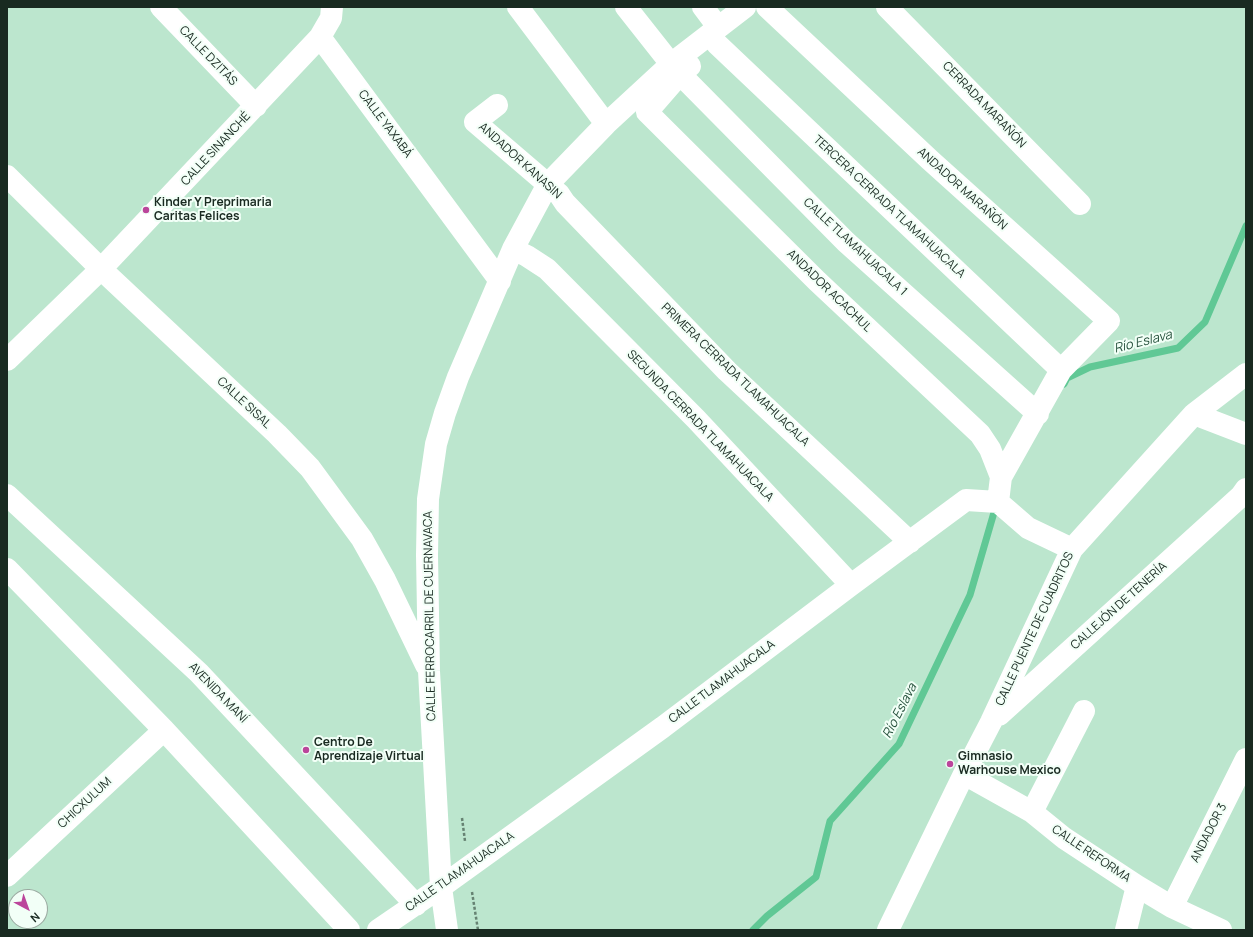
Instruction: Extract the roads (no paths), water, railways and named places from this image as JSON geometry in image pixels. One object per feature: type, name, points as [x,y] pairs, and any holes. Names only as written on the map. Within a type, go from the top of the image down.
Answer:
[{"type":"street","name":"CALLE DZITÁS","points":[[160,7],[256,106]]},
{"type":"street","points":[[320,37],[331,18],[332,7]]},
{"type":"street","points":[[518,7],[606,124]]},
{"type":"street","name":"CALLE TLAMAHUACALA 1","points":[[626,7],[675,69],[846,242],[1038,414]]},
{"type":"street","name":"TERCERA CERRADA TLAMAHUACALA","points":[[703,7],[718,36],[1062,370]]},
{"type":"street","name":"CALLE FERROCARRIL DE CUERNAVACA","points":[[718,36],[745,7]]},
{"type":"street","name":"CALLE FERROCARRIL DE CUERNAVACA","points":[[447,930],[441,887],[429,671],[427,555],[428,499],[436,444],[458,377],[513,249],[548,184],[606,124],[718,36],[767,7]]},
{"type":"street","name":"ANDADOR MARAÑÓN","points":[[767,7],[930,160],[1109,321],[1062,370]]},
{"type":"street","name":"CERRADA MARAÑÓN","points":[[887,7],[1080,204]]},
{"type":"street","name":"CALLE SINANCHÉ","points":[[7,360],[101,269],[320,37]]},
{"type":"street","name":"CALLE YAXABÁ","points":[[320,37],[500,280]]},
{"type":"street","name":"CALLE FERROCARRIL DE CUERNAVACA","points":[[647,112],[675,69]]},
{"type":"street","name":"ANDADOR KANASIN","points":[[497,105],[475,122],[548,184],[559,194],[565,203]]},
{"type":"street","name":"ANDADOR ACACHUL","points":[[647,112],[817,281],[980,434],[990,449],[1001,477]]},
{"type":"street","name":"CALLE SISAL","points":[[7,176],[101,269],[277,434],[310,468],[362,539],[385,580],[429,671]]},
{"type":"street","name":"PRIMERA CERRADA TLAMAHUACALA","points":[[565,203],[727,371],[910,542]]},
{"type":"street","name":"SEGUNDA CERRADA TLAMAHUACALA","points":[[513,249],[547,269],[696,419],[851,585]]},
{"type":"street","points":[[1062,370],[1001,477],[998,502],[1028,528],[1072,549]]},
{"type":"street","name":"CALLE PUENTE DE CUADRITOS","points":[[888,930],[991,722],[1072,549],[1194,414],[1246,374]]},
{"type":"street","points":[[1194,414],[1246,434]]},
{"type":"street","name":"CALLEJÓN DE TENERÍA","points":[[991,722],[1244,494]]},
{"type":"street","name":"AVENIDA MANÍ","points":[[7,495],[200,673],[416,905]]},
{"type":"street","name":"CALLE TLAMAHUACALA","points":[[378,930],[416,905],[663,727],[966,500],[998,502]]},
{"type":"street","points":[[7,569],[164,730],[349,930]]},
{"type":"street","points":[[1032,812],[1084,711]]},
{"type":"street","name":"CHICXULUM","points":[[7,876],[164,730]]},
{"type":"street","name":"ANDADOR 3","points":[[1172,906],[1246,759]]},
{"type":"street","name":"CALLE REFORMA","points":[[964,774],[1032,812],[1064,838],[1137,886],[1172,906],[1221,930]]},
{"type":"street","points":[[1126,930],[1137,886]]},
{"type":"waterway","name":"Río Eslava","points":[[1064,384],[1067,378],[1090,367],[1178,348],[1205,322],[1246,226]]},
{"type":"waterway","name":"Río Eslava","points":[[753,930],[767,916],[816,877],[830,821],[899,744],[970,595],[995,509]]},
{"type":"place","name":"Kinder Y Preprimaria Caritas Felices","points":[[146,210]]},
{"type":"place","name":"Centro De Aprendizaje Virtual","points":[[306,750]]},
{"type":"place","name":"Gimnasio Warhouse Mexico","points":[[950,764]]}]
